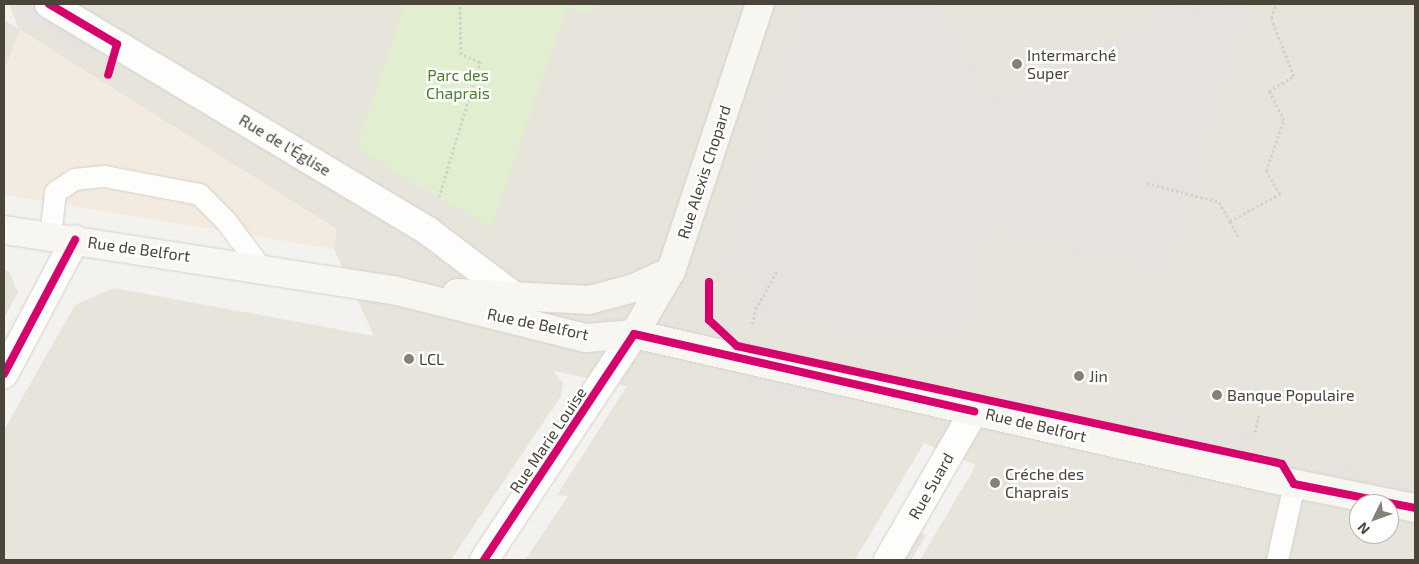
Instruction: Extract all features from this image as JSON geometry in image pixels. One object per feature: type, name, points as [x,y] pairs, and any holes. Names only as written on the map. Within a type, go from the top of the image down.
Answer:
[{"type":"main road","name":"Rue Alexis Chopard","points":[[634,334],[671,271],[760,4]]},
{"type":"main road","name":"Rue de Belfort","points":[[4,230],[260,267],[393,290],[586,338],[634,334],[1294,484],[1415,508]]},
{"type":"main road","name":"Rue de Belfort","points":[[393,290],[588,300],[634,288],[671,271]]},
{"type":"street","name":"Rue de l’Église","points":[[49,4],[428,231],[514,296]]},
{"type":"street","points":[[4,374],[62,238]]},
{"type":"street","name":"Rue Marie Louise","points":[[484,560],[634,334]]},
{"type":"street","name":"Rue Suard","points":[[888,560],[974,411]]},
{"type":"lane","points":[[62,238],[55,192],[74,179],[104,176],[198,194],[226,221],[260,267]]},
{"type":"lane","points":[[1277,560],[1294,484]]},
{"type":"path","points":[[436,204],[480,62],[461,54],[460,4]]},
{"type":"path","points":[[1230,221],[1280,194],[1266,172],[1284,120],[1269,91],[1294,76],[1272,18],[1276,4]]},
{"type":"path","points":[[1148,183],[1219,202],[1239,239]]},
{"type":"path","points":[[756,309],[777,271]]},
{"type":"path","points":[[1254,432],[1259,415]]},
{"type":"shaded area","points":[[9,4],[1415,4],[1415,560],[920,560],[976,465],[924,443],[855,560],[525,560],[568,496],[557,495],[627,386],[553,371],[563,383],[561,396],[451,560],[4,560],[4,430],[75,305],[114,288],[374,336],[334,249],[336,229],[20,30],[4,72],[4,20],[19,29]]},
{"type":"shaded area","points":[[24,4],[101,50],[95,60],[18,13]]},
{"type":"shaded area","points":[[800,4],[941,4],[991,100],[1177,4],[1194,4],[1201,16],[1224,4],[1254,4],[1171,276],[992,236],[968,343],[926,351],[744,317],[747,282],[716,274]]},
{"type":"shaded area","points":[[20,30],[336,229],[334,249],[4,195],[4,72]]},
{"type":"shaded area","points":[[4,270],[9,271],[18,293],[4,318]]},
{"type":"shaded area","points":[[747,376],[845,397],[841,412],[744,392]]},
{"type":"shaded area","points":[[1104,401],[1260,437],[1257,452],[1101,416]]},
{"type":"shaded area","points":[[1321,460],[1415,478],[1413,492],[1318,474]]},
{"type":"shaded area","points":[[1185,480],[1242,499],[1239,508],[1182,490]]},
{"type":"shaded area","points":[[914,528],[926,536],[911,560],[895,560]]},
{"type":"green space","name":"Parc des Chaprais","points":[[404,4],[595,4],[591,14],[567,7],[491,227],[396,173],[357,146]]},
{"type":"cycle path","points":[[49,4],[117,44],[108,75]]},
{"type":"cycle path","points":[[4,374],[75,240]]},
{"type":"cycle path","points":[[709,282],[709,320],[737,346],[1274,462],[1282,464],[1294,484],[1415,508]]},
{"type":"cycle path","points":[[484,560],[634,334],[974,411]]},
{"type":"place","name":"Intermarché Super","points":[[1017,64]]},
{"type":"place","name":"LCL","points":[[409,359]]},
{"type":"place","name":"Jin","points":[[1079,376]]},
{"type":"place","name":"Banque Populaire","points":[[1217,395]]},
{"type":"place","name":"Créche des Chaprais","points":[[995,483]]}]
